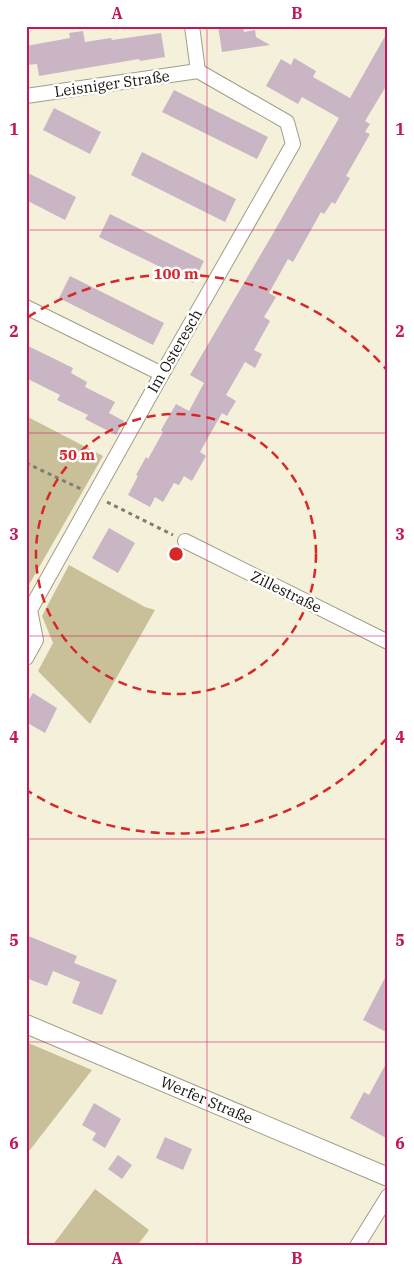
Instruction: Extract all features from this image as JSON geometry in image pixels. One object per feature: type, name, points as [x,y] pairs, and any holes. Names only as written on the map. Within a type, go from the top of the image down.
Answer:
[{"type":"street","points":[[192,26],[198,71]]},
{"type":"street","name":"Leisniger Straße","points":[[26,96],[198,71]]},
{"type":"street","name":"Im Osteresch","points":[[26,658],[36,640],[28,611],[293,144],[288,122],[198,71]]},
{"type":"street","points":[[26,306],[162,374]]},
{"type":"street","name":"Zillestraße","points":[[185,541],[388,642]]},
{"type":"street","name":"Werfer Straße","points":[[26,1024],[388,1177]]},
{"type":"street","points":[[357,1246],[388,1196]]},
{"type":"shaded area","points":[[26,416],[103,456],[26,590]]},
{"type":"shaded area","points":[[69,565],[145,607],[155,610],[90,724],[38,671],[53,643],[42,616]]},
{"type":"shaded area","points":[[26,1042],[92,1070],[26,1155]]},
{"type":"shaded area","points":[[95,1189],[149,1230],[137,1246],[52,1246]]},
{"type":"building","points":[[218,26],[243,26],[244,32],[255,30],[256,37],[270,45],[222,52]]},
{"type":"building","points":[[83,31],[85,42],[161,33],[165,57],[140,61],[139,59],[39,76],[37,64],[26,65],[26,46],[70,38],[69,33]]},
{"type":"building","points":[[388,31],[388,83],[365,121],[370,124],[365,132],[370,134],[346,176],[350,178],[335,204],[332,202],[324,214],[321,212],[293,262],[288,259],[269,293],[276,297],[264,317],[270,321],[254,350],[262,354],[255,368],[245,362],[226,395],[236,401],[227,416],[222,413],[200,452],[206,456],[192,481],[184,476],[179,485],[174,483],[163,502],[155,497],[150,507],[128,495],[138,476],[136,475],[146,457],[148,459],[163,432],[161,430],[176,404],[189,411],[204,383],[190,375],[339,118],[302,97],[298,104],[266,86],[281,59],[291,65],[294,58],[316,71],[313,77],[350,98]]},
{"type":"building","points":[[174,90],[268,137],[257,159],[162,112]]},
{"type":"building","points":[[54,108],[101,132],[90,154],[43,130]]},
{"type":"building","points":[[142,152],[236,199],[225,222],[131,175]]},
{"type":"building","points":[[26,172],[76,197],[65,220],[26,200]]},
{"type":"building","points":[[110,214],[204,261],[193,283],[99,237]]},
{"type":"building","points":[[70,276],[164,323],[153,345],[59,298]]},
{"type":"building","points":[[26,345],[73,368],[71,373],[87,382],[85,387],[115,402],[109,413],[124,421],[116,435],[85,419],[88,415],[57,400],[60,395],[26,378]]},
{"type":"building","points":[[109,528],[135,543],[118,573],[92,558]]},
{"type":"building","points":[[33,693],[57,708],[45,733],[26,722],[26,704]]},
{"type":"building","points":[[26,935],[77,956],[74,963],[117,980],[102,1015],[72,1003],[80,982],[53,971],[47,986],[26,978]]},
{"type":"building","points":[[388,972],[388,1033],[363,1020]]},
{"type":"building","points":[[388,1060],[388,1139],[350,1118],[364,1092],[369,1095]]},
{"type":"building","points":[[94,1103],[121,1119],[105,1148],[92,1140],[96,1133],[82,1125]]},
{"type":"building","points":[[165,1137],[192,1149],[183,1170],[156,1158]]},
{"type":"building","points":[[118,1155],[132,1165],[122,1179],[108,1169]]}]
